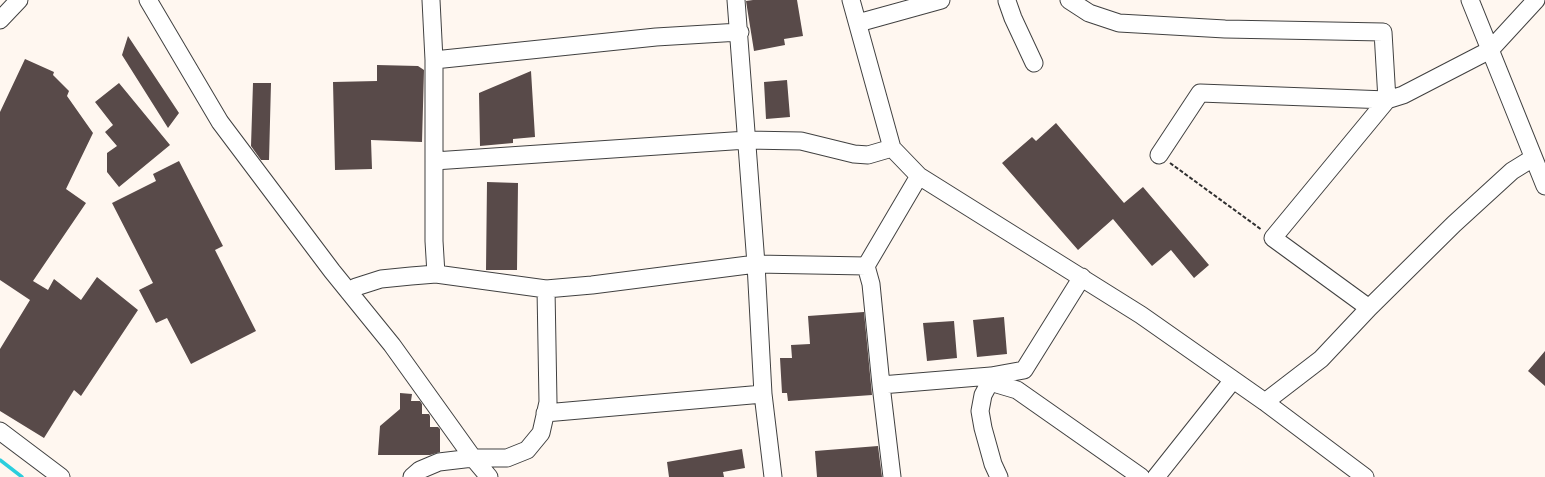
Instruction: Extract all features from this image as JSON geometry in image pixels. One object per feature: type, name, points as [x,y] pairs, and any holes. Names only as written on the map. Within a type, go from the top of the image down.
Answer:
[{"type":"street","points":[[0,20],[19,0]]},
{"type":"street","points":[[148,0],[220,122],[349,292],[392,345],[472,458],[489,477]]},
{"type":"street","points":[[431,0],[434,60],[434,241],[436,274]]},
{"type":"street","points":[[736,0],[740,32],[756,264],[763,394],[773,477]]},
{"type":"street","points":[[851,0],[892,148],[919,176],[1142,315],[1265,402],[1365,477]]},
{"type":"street","points":[[858,23],[941,0]]},
{"type":"street","points":[[1009,0],[1013,18],[1034,63]]},
{"type":"street","points":[[1069,0],[1089,13],[1119,23],[1225,29],[1383,32],[1387,100],[1273,238],[1369,308]]},
{"type":"street","points":[[1470,0],[1545,186]]},
{"type":"street","points":[[1159,156],[1200,93],[1387,100],[1402,95],[1490,50],[1536,0]]},
{"type":"street","points":[[434,60],[656,37],[740,32]]},
{"type":"street","points":[[434,161],[747,140],[801,141],[854,154],[868,155],[892,148]]},
{"type":"street","points":[[1265,402],[1321,359],[1369,308],[1454,224],[1512,171],[1533,158]]},
{"type":"street","points":[[892,477],[871,284],[866,266],[919,176]]},
{"type":"street","points":[[349,292],[356,287],[381,279],[436,274],[546,288],[592,285],[756,264],[866,266]]},
{"type":"street","points":[[881,385],[991,379],[1024,370],[1082,278]]},
{"type":"street","points":[[412,477],[420,470],[439,462],[472,458],[507,458],[527,450],[541,433],[548,402],[546,288]]},
{"type":"street","points":[[991,379],[983,396],[980,411],[993,464],[999,477]]},
{"type":"street","points":[[991,379],[1017,390],[1141,477]]},
{"type":"street","points":[[1156,477],[1233,380]]},
{"type":"street","points":[[545,413],[763,394]]},
{"type":"street","points":[[0,431],[61,477]]},
{"type":"path","points":[[1159,156],[1273,238]]},
{"type":"building","points":[[797,0],[803,36],[784,39],[785,45],[754,51],[746,1]]},
{"type":"building","points":[[128,36],[179,113],[168,128],[122,55]]},
{"type":"building","points":[[25,59],[54,72],[53,75],[69,91],[67,96],[93,133],[66,189],[86,203],[33,281],[48,290],[54,279],[81,300],[97,277],[138,310],[81,396],[74,390],[44,438],[0,411],[0,349],[30,300],[0,280],[0,112]]},
{"type":"building","points":[[377,65],[418,66],[424,70],[422,142],[371,140],[372,169],[335,170],[333,82],[377,81]]},
{"type":"building","points":[[531,71],[535,137],[513,139],[513,143],[480,146],[479,93]]},
{"type":"building","points":[[787,80],[790,117],[766,119],[764,82]]},
{"type":"building","points":[[119,83],[170,145],[119,187],[107,172],[107,153],[117,146],[105,132],[113,125],[95,102]]},
{"type":"building","points":[[253,83],[271,83],[269,160],[261,160],[251,146]]},
{"type":"building","points":[[1056,123],[1124,203],[1143,187],[1209,265],[1194,278],[1171,250],[1152,266],[1113,219],[1078,250],[1002,163],[1032,137],[1036,141]]},
{"type":"building","points":[[179,161],[223,246],[215,250],[256,331],[191,364],[167,318],[156,323],[139,290],[153,283],[112,203],[156,181],[153,174]]},
{"type":"building","points":[[487,182],[518,183],[517,270],[486,270]]},
{"type":"building","points":[[864,312],[872,395],[788,401],[787,393],[782,393],[780,358],[792,358],[791,345],[810,344],[808,316]]},
{"type":"building","points":[[1004,317],[1007,354],[977,357],[973,320]]},
{"type":"building","points":[[954,321],[957,358],[927,361],[923,323]]},
{"type":"building","points":[[1545,351],[1545,386],[1528,371]]},
{"type":"building","points":[[400,393],[412,394],[411,401],[420,401],[422,404],[422,414],[429,414],[430,416],[430,427],[438,427],[440,429],[440,452],[430,455],[378,455],[380,426],[400,409]]},
{"type":"building","points":[[878,446],[882,477],[817,477],[815,451]]},
{"type":"building","points":[[742,449],[745,468],[723,472],[724,477],[669,477],[667,462]]},
{"type":"waterway","points":[[0,460],[22,477]]}]
